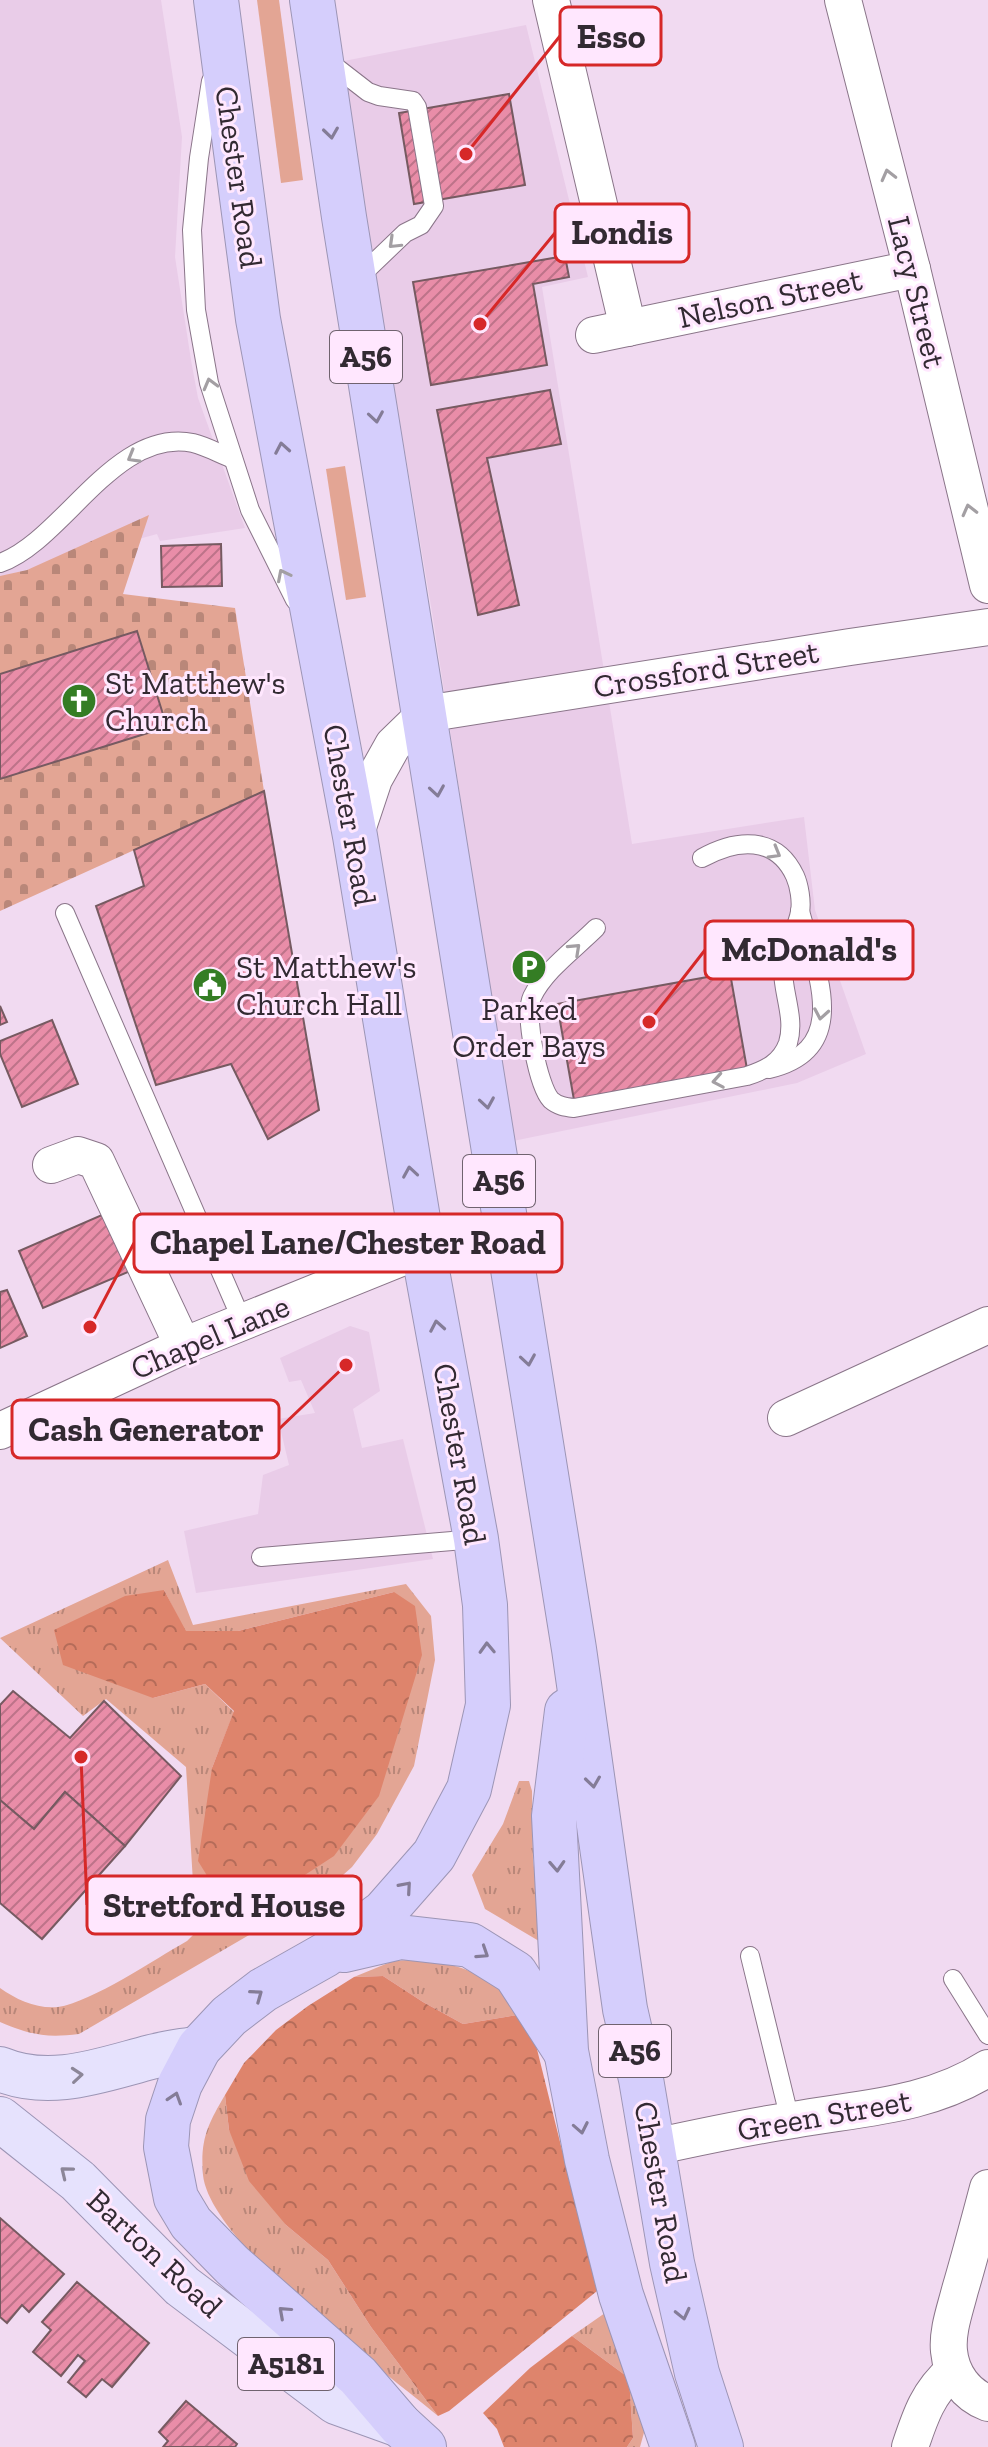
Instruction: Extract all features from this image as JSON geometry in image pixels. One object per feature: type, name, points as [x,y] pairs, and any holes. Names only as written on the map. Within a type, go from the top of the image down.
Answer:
[{"type":"highway","name":"Chester Road","points":[[312,0],[354,283],[574,1649],[625,2009],[654,2147],[672,2263],[697,2373],[721,2447]]},
{"type":"highway","name":"Chester Road","points":[[218,16],[258,319],[355,836],[423,1249],[476,1539],[485,1605],[488,1705],[469,1789],[434,1855],[384,1912],[325,1955],[263,1990],[229,2016],[199,2048],[180,2084],[168,2120],[166,2147],[176,2198],[191,2223],[232,2265],[358,2376],[412,2436]]},
{"type":"highway","name":"Chester Road","points":[[574,1649],[554,1816],[566,2051],[587,2160],[621,2295],[673,2447]]},
{"type":"highway","name":"Chester Road","points":[[325,1955],[400,1937],[470,1945],[515,1973],[566,2051]]},
{"type":"main road","points":[[0,2069],[43,2078],[87,2075],[199,2048]]},
{"type":"main road","name":"Barton Road","points":[[0,2119],[78,2181],[182,2286],[336,2402],[412,2436]]},
{"type":"street","name":"Nelson Street","points":[[551,0],[611,331],[912,269]]},
{"type":"street","name":"Lacy Street","points":[[843,0],[988,585]]},
{"type":"street","name":"Crossford Street","points":[[425,714],[988,627]]},
{"type":"street","points":[[355,836],[374,779],[393,745],[425,714]]},
{"type":"street","points":[[51,1165],[78,1155],[96,1161],[183,1346]]},
{"type":"street","name":"Chapel Lane","points":[[0,1431],[183,1346],[423,1249]]},
{"type":"street","points":[[786,1418],[988,1325]]},
{"type":"street","name":"Green Street","points":[[654,2147],[790,2120],[911,2102],[966,2082],[988,2068]]},
{"type":"street","points":[[988,2188],[949,2335],[953,2371],[968,2391],[988,2403]]},
{"type":"street","points":[[910,2447],[928,2399],[936,2386],[953,2371]]},
{"type":"lane","points":[[218,16],[192,230],[196,310],[209,383],[250,510],[319,645]]},
{"type":"lane","points":[[320,54],[360,88],[379,96],[413,101],[417,107],[434,206],[421,225],[405,233],[354,283]]},
{"type":"lane","points":[[0,563],[13,559],[38,540],[96,482],[150,448],[173,442],[193,443],[233,459]]},
{"type":"lane","points":[[596,928],[544,979],[529,1005],[541,1083],[553,1102],[574,1108],[747,1076],[785,1065],[801,1055],[823,1018],[824,1001],[800,911],[798,883],[788,861],[772,848],[752,845],[722,847],[702,858]]},
{"type":"lane","points":[[766,1070],[777,1061],[788,1044],[790,1025],[783,967],[800,911]]},
{"type":"lane","points":[[65,913],[243,1323]]},
{"type":"lane","points":[[261,1557],[476,1539]]},
{"type":"lane","points":[[750,1956],[790,2120]]},
{"type":"lane","points":[[953,1979],[988,2035]]},
{"type":"shaded area","points":[[0,0],[161,0],[182,137],[175,257],[191,360],[198,398],[245,528],[160,541],[157,534],[0,577]]},
{"type":"shaded area","points":[[526,25],[588,277],[542,287],[632,844],[804,817],[815,910],[866,1054],[797,1083],[513,1141],[432,612],[339,62]]},
{"type":"shaded area","points":[[350,1326],[369,1332],[380,1391],[353,1409],[362,1448],[403,1439],[433,1559],[196,1593],[184,1531],[258,1514],[263,1475],[289,1465],[278,1419],[315,1413],[301,1380],[289,1382],[280,1358]]},
{"type":"green space","points":[[257,0],[279,0],[303,180],[281,183]]},
{"type":"green space","points":[[345,466],[366,597],[346,600],[326,469]]},
{"type":"green space","points":[[149,515],[123,594],[235,608],[264,791],[0,911],[0,576],[27,570]]},
{"type":"green space","points":[[168,1560],[193,1625],[406,1584],[431,1616],[435,1660],[414,1766],[377,1834],[352,1867],[325,1891],[79,2034],[57,2036],[30,2033],[0,2022],[0,1988],[35,2005],[58,2007],[72,2003],[123,1979],[187,1941],[196,1932],[186,1767],[106,1699],[83,1716],[0,1638]],"holes":[[[164,1590],[185,1631],[238,1631],[394,1592],[212,1768],[234,1712],[205,1684],[153,1698]]]},
{"type":"green space","points":[[164,1590],[186,1631],[238,1631],[394,1592],[415,1606],[422,1655],[379,1796],[334,1856],[291,1884],[249,1903],[214,1887],[198,1861],[212,1768],[234,1711],[205,1684],[153,1698],[63,1665],[54,1630],[125,1596]]},
{"type":"green space","points":[[519,1781],[529,1781],[532,1791],[533,1860],[544,1944],[485,1909],[472,1875],[503,1824]]},
{"type":"green space","points":[[423,1959],[455,1966],[480,1976],[524,2014],[463,2024],[383,1976],[354,1977],[393,1961]]},
{"type":"green space","points":[[383,1976],[463,2024],[524,2014],[533,2033],[562,2150],[602,2287],[449,2411],[438,2416],[371,2327],[328,2260],[286,2225],[249,2181],[229,2130],[225,2095],[244,2063],[276,2030],[354,1977]]},
{"type":"green space","points":[[225,2095],[229,2130],[286,2225],[328,2260],[371,2327],[438,2416],[302,2304],[235,2235],[213,2203],[203,2175],[204,2142]]},
{"type":"green space","points":[[605,2313],[639,2404],[645,2429],[640,2447],[627,2447],[633,2438],[629,2378],[572,2336]]},
{"type":"green space","points":[[572,2336],[629,2378],[633,2438],[627,2447],[504,2447],[497,2429],[483,2413],[530,2368]]},
{"type":"building","points":[[509,94],[525,185],[414,204],[399,113]]},
{"type":"building","points":[[565,256],[569,277],[533,284],[547,365],[431,385],[413,282]]},
{"type":"building","points":[[550,390],[561,444],[487,458],[519,605],[478,615],[437,410]]},
{"type":"building","points":[[221,544],[222,586],[162,587],[161,546]]},
{"type":"building","name":"St Matthew's Church","points":[[137,631],[167,727],[0,779],[0,674]]},
{"type":"building","name":"St Matthew's Church Hall","points":[[264,791],[319,1110],[268,1139],[231,1064],[156,1085],[96,906],[144,886],[134,850]]},
{"type":"building","points":[[730,973],[747,1069],[574,1100],[557,1004]]},
{"type":"building","points":[[0,1006],[7,1022],[0,1025]]},
{"type":"building","points":[[52,1020],[78,1084],[22,1107],[0,1054],[0,1041]]},
{"type":"building","points":[[118,1208],[142,1266],[43,1308],[19,1251]]},
{"type":"building","points":[[7,1290],[27,1336],[0,1348],[0,1292]]},
{"type":"building","points":[[13,1691],[70,1738],[104,1701],[181,1776],[125,1846],[65,1792],[34,1829],[0,1800],[0,1705]]},
{"type":"building","points":[[65,1792],[125,1846],[42,1939],[0,1903],[0,1800],[34,1829]]},
{"type":"building","points":[[0,2218],[64,2274],[29,2312],[22,2305],[7,2323],[0,2317]]},
{"type":"building","points":[[77,2282],[149,2343],[112,2387],[102,2379],[86,2397],[68,2382],[85,2361],[78,2355],[61,2376],[33,2352],[51,2330],[42,2322]]},
{"type":"building","points":[[186,2401],[237,2444],[235,2447],[163,2447],[168,2441],[159,2432]]},
{"type":"place","name":"Esso","points":[[466,154]]},
{"type":"place","name":"Londis","points":[[480,324]]},
{"type":"place","name":"St Matthew's Church","points":[[79,701]]},
{"type":"place","name":"Parked Order Bays","points":[[529,967]]},
{"type":"place","name":"St Matthew's Church Hall","points":[[210,985]]},
{"type":"place","name":"McDonald's","points":[[649,1022]]},
{"type":"place","name":"Chapel Lane/Chester Road","points":[[90,1327]]},
{"type":"place","name":"Cash Generator","points":[[346,1365]]},
{"type":"place","name":"Stretford House","points":[[81,1757]]}]
